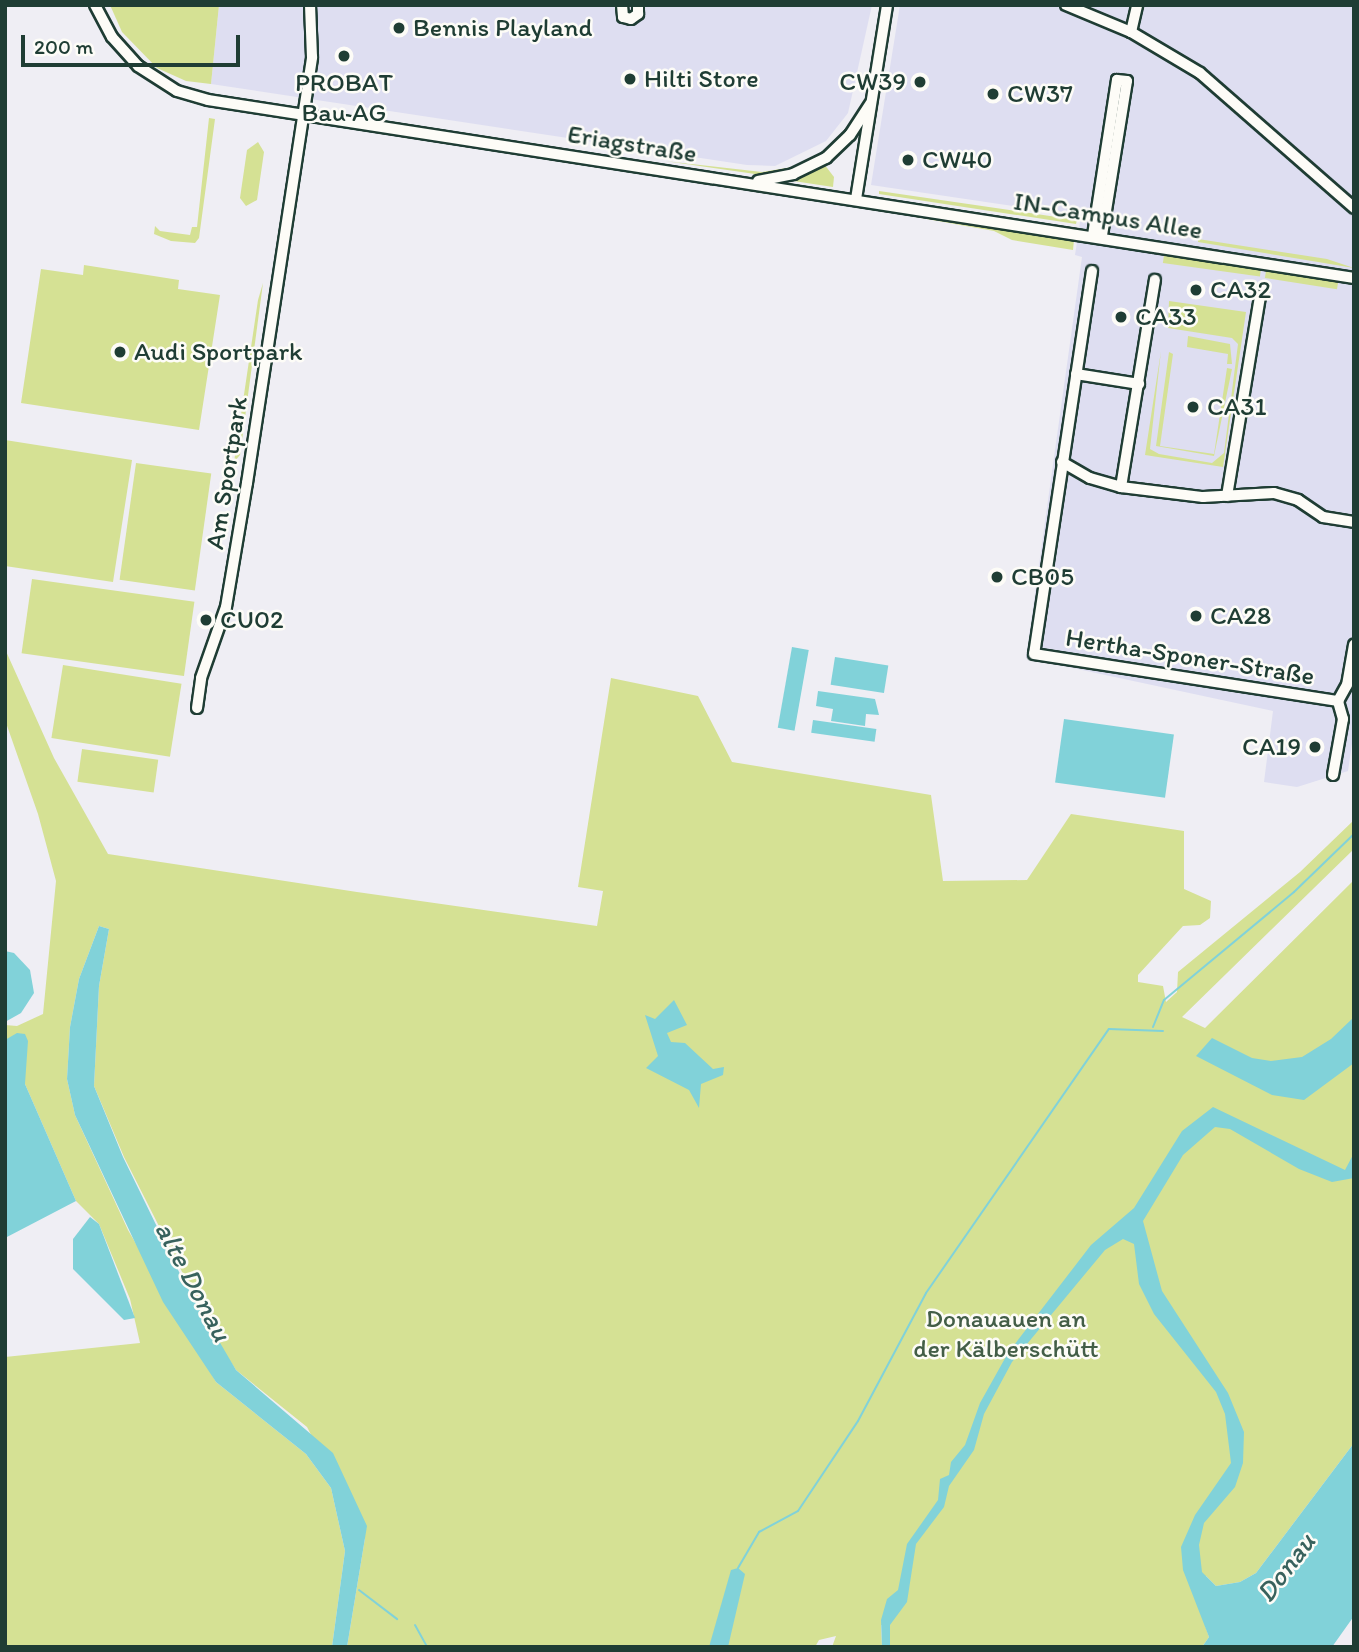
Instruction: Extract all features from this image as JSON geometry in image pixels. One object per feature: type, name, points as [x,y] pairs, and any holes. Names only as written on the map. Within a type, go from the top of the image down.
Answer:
[{"type":"street","name":"Eriagstraße","points":[[95,5],[112,37],[144,71],[177,91],[208,100],[856,199]]},
{"type":"street","name":"Am Sportpark","points":[[197,708],[201,678],[226,607],[314,41],[310,5]]},
{"type":"street","points":[[622,5],[623,17],[631,19],[638,14],[638,5]]},
{"type":"street","points":[[856,199],[887,5]]},
{"type":"street","points":[[1066,5],[1132,32],[1200,73],[1354,208]]},
{"type":"street","points":[[1132,32],[1137,5]]},
{"type":"street","points":[[1117,80],[1126,81],[1097,236],[1117,80]]},
{"type":"street","points":[[747,183],[793,174],[825,158],[850,135],[872,100]]},
{"type":"street","name":"IN-Campus Allee","points":[[856,199],[1354,278]]},
{"type":"street","points":[[1092,271],[1062,462],[1090,478],[1121,487],[1227,496],[1274,493],[1298,500],[1323,517],[1354,522]]},
{"type":"street","points":[[1121,487],[1155,280]]},
{"type":"street","points":[[1227,496],[1260,296]]},
{"type":"street","points":[[1076,373],[1139,383]]},
{"type":"street","name":"Hertha-Sponer-Straße","points":[[1062,462],[1034,654],[1338,701]]},
{"type":"street","points":[[1333,775],[1343,719],[1338,701],[1347,685],[1354,645]]},
{"type":"shaded area","points":[[219,5],[872,5],[848,113],[826,141],[775,166],[747,165],[211,84]]},
{"type":"shaded area","points":[[900,5],[1354,5],[1354,730],[1348,771],[1297,787],[1264,782],[1273,711],[1026,658],[1082,257],[1075,255],[1081,216],[871,185]]},
{"type":"green space","points":[[110,5],[219,5],[211,84],[186,81],[157,68],[122,32]]},
{"type":"green space","points":[[209,118],[215,119],[199,238],[195,243],[171,241],[154,234],[155,226],[160,231],[190,235],[192,227],[197,227]]},
{"type":"green space","points":[[258,142],[264,152],[257,200],[246,206],[240,198],[247,150]]},
{"type":"green space","points":[[819,154],[812,163],[762,175],[665,161],[762,172],[792,167]]},
{"type":"green space","points":[[824,164],[834,177],[833,187],[787,180]]},
{"type":"green space","points":[[879,191],[1077,220],[1076,224],[879,194]]},
{"type":"green space","points":[[876,210],[1074,240],[1073,250],[1012,240],[994,231]]},
{"type":"green space","points":[[1198,239],[1327,259],[1354,268],[1198,242]]},
{"type":"green space","points":[[1164,255],[1261,269],[1260,277],[1163,263]]},
{"type":"green space","name":"Audi Sportpark","points":[[84,265],[179,280],[178,289],[220,295],[199,430],[21,403],[41,269],[83,275]]},
{"type":"green space","points":[[1266,271],[1338,282],[1337,289],[1265,278]]},
{"type":"green space","points":[[263,283],[240,455],[234,462],[258,300]]},
{"type":"green space","points":[[1169,301],[1246,312],[1223,467],[1145,455],[1161,351],[1150,449],[1159,454],[1212,463],[1224,453],[1238,344],[1232,338],[1168,328]]},
{"type":"green space","points":[[1188,336],[1230,344],[1232,364],[1227,364],[1228,354],[1187,347]]},
{"type":"green space","points":[[1169,352],[1173,354],[1160,446],[1214,454],[1227,368],[1232,369],[1214,456],[1156,446]]},
{"type":"green space","points":[[5,440],[132,460],[113,582],[5,566]]},
{"type":"green space","points":[[136,463],[211,474],[195,590],[120,580]]},
{"type":"green space","points":[[32,579],[194,602],[184,676],[22,653]]},
{"type":"green space","name":"Donauauen an der Kälberschütt","points":[[5,649],[54,758],[108,854],[597,926],[603,891],[578,887],[611,678],[698,696],[732,762],[931,795],[943,881],[1027,880],[1071,814],[1184,831],[1184,889],[1211,901],[1210,918],[1200,925],[1183,926],[1138,975],[1138,982],[1163,986],[1166,1002],[1177,992],[1178,972],[1300,872],[1354,820],[1354,849],[1182,1017],[1205,1028],[1354,880],[1354,1443],[1256,1573],[1240,1582],[1216,1586],[1206,1576],[1194,1593],[1209,1637],[1202,1647],[890,1647],[890,1625],[881,1625],[882,1647],[832,1647],[836,1636],[819,1640],[815,1647],[347,1647],[365,1538],[307,1427],[236,1370],[217,1341],[124,1157],[94,1086],[99,986],[109,929],[99,926],[79,979],[70,1027],[67,1079],[75,1115],[128,1230],[216,1382],[306,1454],[331,1488],[345,1551],[332,1647],[5,1647],[5,1357],[140,1343],[130,1299],[99,1224],[76,1201],[25,1084],[25,1034],[5,1040],[5,1025],[17,1026],[43,1014],[56,881],[38,814],[5,720]]},
{"type":"green space","points":[[63,665],[182,684],[170,757],[51,738]]},
{"type":"green space","points":[[82,749],[158,760],[154,792],[77,782]]},
{"type":"water","points":[[792,647],[809,650],[795,731],[778,728]]},
{"type":"water","points":[[835,657],[888,665],[884,693],[831,685]]},
{"type":"water","points":[[818,691],[875,699],[879,715],[866,714],[865,726],[831,721],[833,709],[816,706]]},
{"type":"water","points":[[1064,719],[1174,734],[1165,798],[1055,782]]},
{"type":"water","points":[[813,720],[876,729],[875,742],[811,733]]},
{"type":"water","points":[[99,926],[109,929],[99,986],[94,1086],[123,1157],[181,1276],[236,1370],[333,1453],[367,1526],[347,1647],[332,1647],[345,1551],[331,1488],[306,1454],[216,1382],[163,1302],[75,1115],[67,1079],[70,1027],[79,979]]},
{"type":"water","points":[[5,951],[14,953],[30,970],[34,993],[21,1013],[5,1022]]},
{"type":"water","points":[[674,1000],[687,1025],[667,1033],[671,1042],[685,1043],[713,1069],[724,1067],[723,1075],[701,1084],[699,1108],[689,1090],[646,1068],[658,1056],[645,1015],[655,1019]]},
{"type":"water","points":[[1354,1017],[1354,1063],[1304,1100],[1272,1095],[1196,1056],[1212,1038],[1252,1058],[1271,1061],[1302,1057],[1331,1039]]},
{"type":"water","points":[[17,1033],[25,1034],[28,1041],[25,1084],[76,1201],[5,1238],[5,1040]]},
{"type":"water","name":"Donau","points":[[1213,1107],[1345,1170],[1354,1153],[1354,1178],[1332,1182],[1299,1169],[1230,1129],[1215,1127],[1183,1155],[1143,1221],[1162,1291],[1228,1393],[1244,1432],[1243,1463],[1235,1487],[1204,1523],[1199,1545],[1202,1572],[1216,1586],[1240,1582],[1256,1573],[1354,1443],[1354,1616],[1332,1647],[1202,1647],[1209,1637],[1183,1570],[1181,1547],[1195,1515],[1231,1463],[1225,1414],[1216,1392],[1154,1314],[1139,1284],[1134,1244],[1123,1239],[1105,1250],[1012,1362],[984,1414],[974,1450],[949,1486],[944,1507],[916,1544],[907,1602],[890,1625],[890,1647],[882,1647],[881,1620],[887,1599],[898,1590],[907,1544],[938,1500],[940,1479],[949,1475],[951,1462],[965,1445],[980,1403],[1008,1353],[1091,1245],[1134,1208],[1182,1131]]},
{"type":"water","points":[[90,1217],[99,1224],[135,1318],[124,1320],[73,1269],[73,1239]]},
{"type":"water","points":[[738,1568],[745,1574],[728,1647],[709,1647],[731,1570]]},
{"type":"waterway","points":[[1153,1027],[1164,1000],[1294,892],[1354,834]]},
{"type":"waterway","points":[[738,1568],[759,1532],[798,1511],[858,1421],[926,1293],[1109,1029],[1163,1031]]},
{"type":"waterway","points":[[359,1590],[397,1619]]},
{"type":"waterway","points":[[415,1625],[427,1647]]},
{"type":"place","name":"Bennis Playland","points":[[399,28]]},
{"type":"place","name":"PROBAT Bau AG","points":[[344,56]]},
{"type":"place","name":"Hilti Store","points":[[630,79]]},
{"type":"place","name":"CW39","points":[[920,82]]},
{"type":"place","name":"CW37","points":[[993,94]]},
{"type":"place","name":"CW40","points":[[908,160]]},
{"type":"place","name":"CA32","points":[[1196,290]]},
{"type":"place","name":"CA33","points":[[1121,317]]},
{"type":"place","name":"Audi Sportpark","points":[[120,352]]},
{"type":"place","name":"CA31","points":[[1193,407]]},
{"type":"place","name":"CB05","points":[[997,577]]},
{"type":"place","name":"CA28","points":[[1196,616]]},
{"type":"place","name":"CU02","points":[[206,620]]},
{"type":"place","name":"CA19","points":[[1315,747]]},
{"type":"water label","name":"alte Donau","points":[[194,1281]]}]
